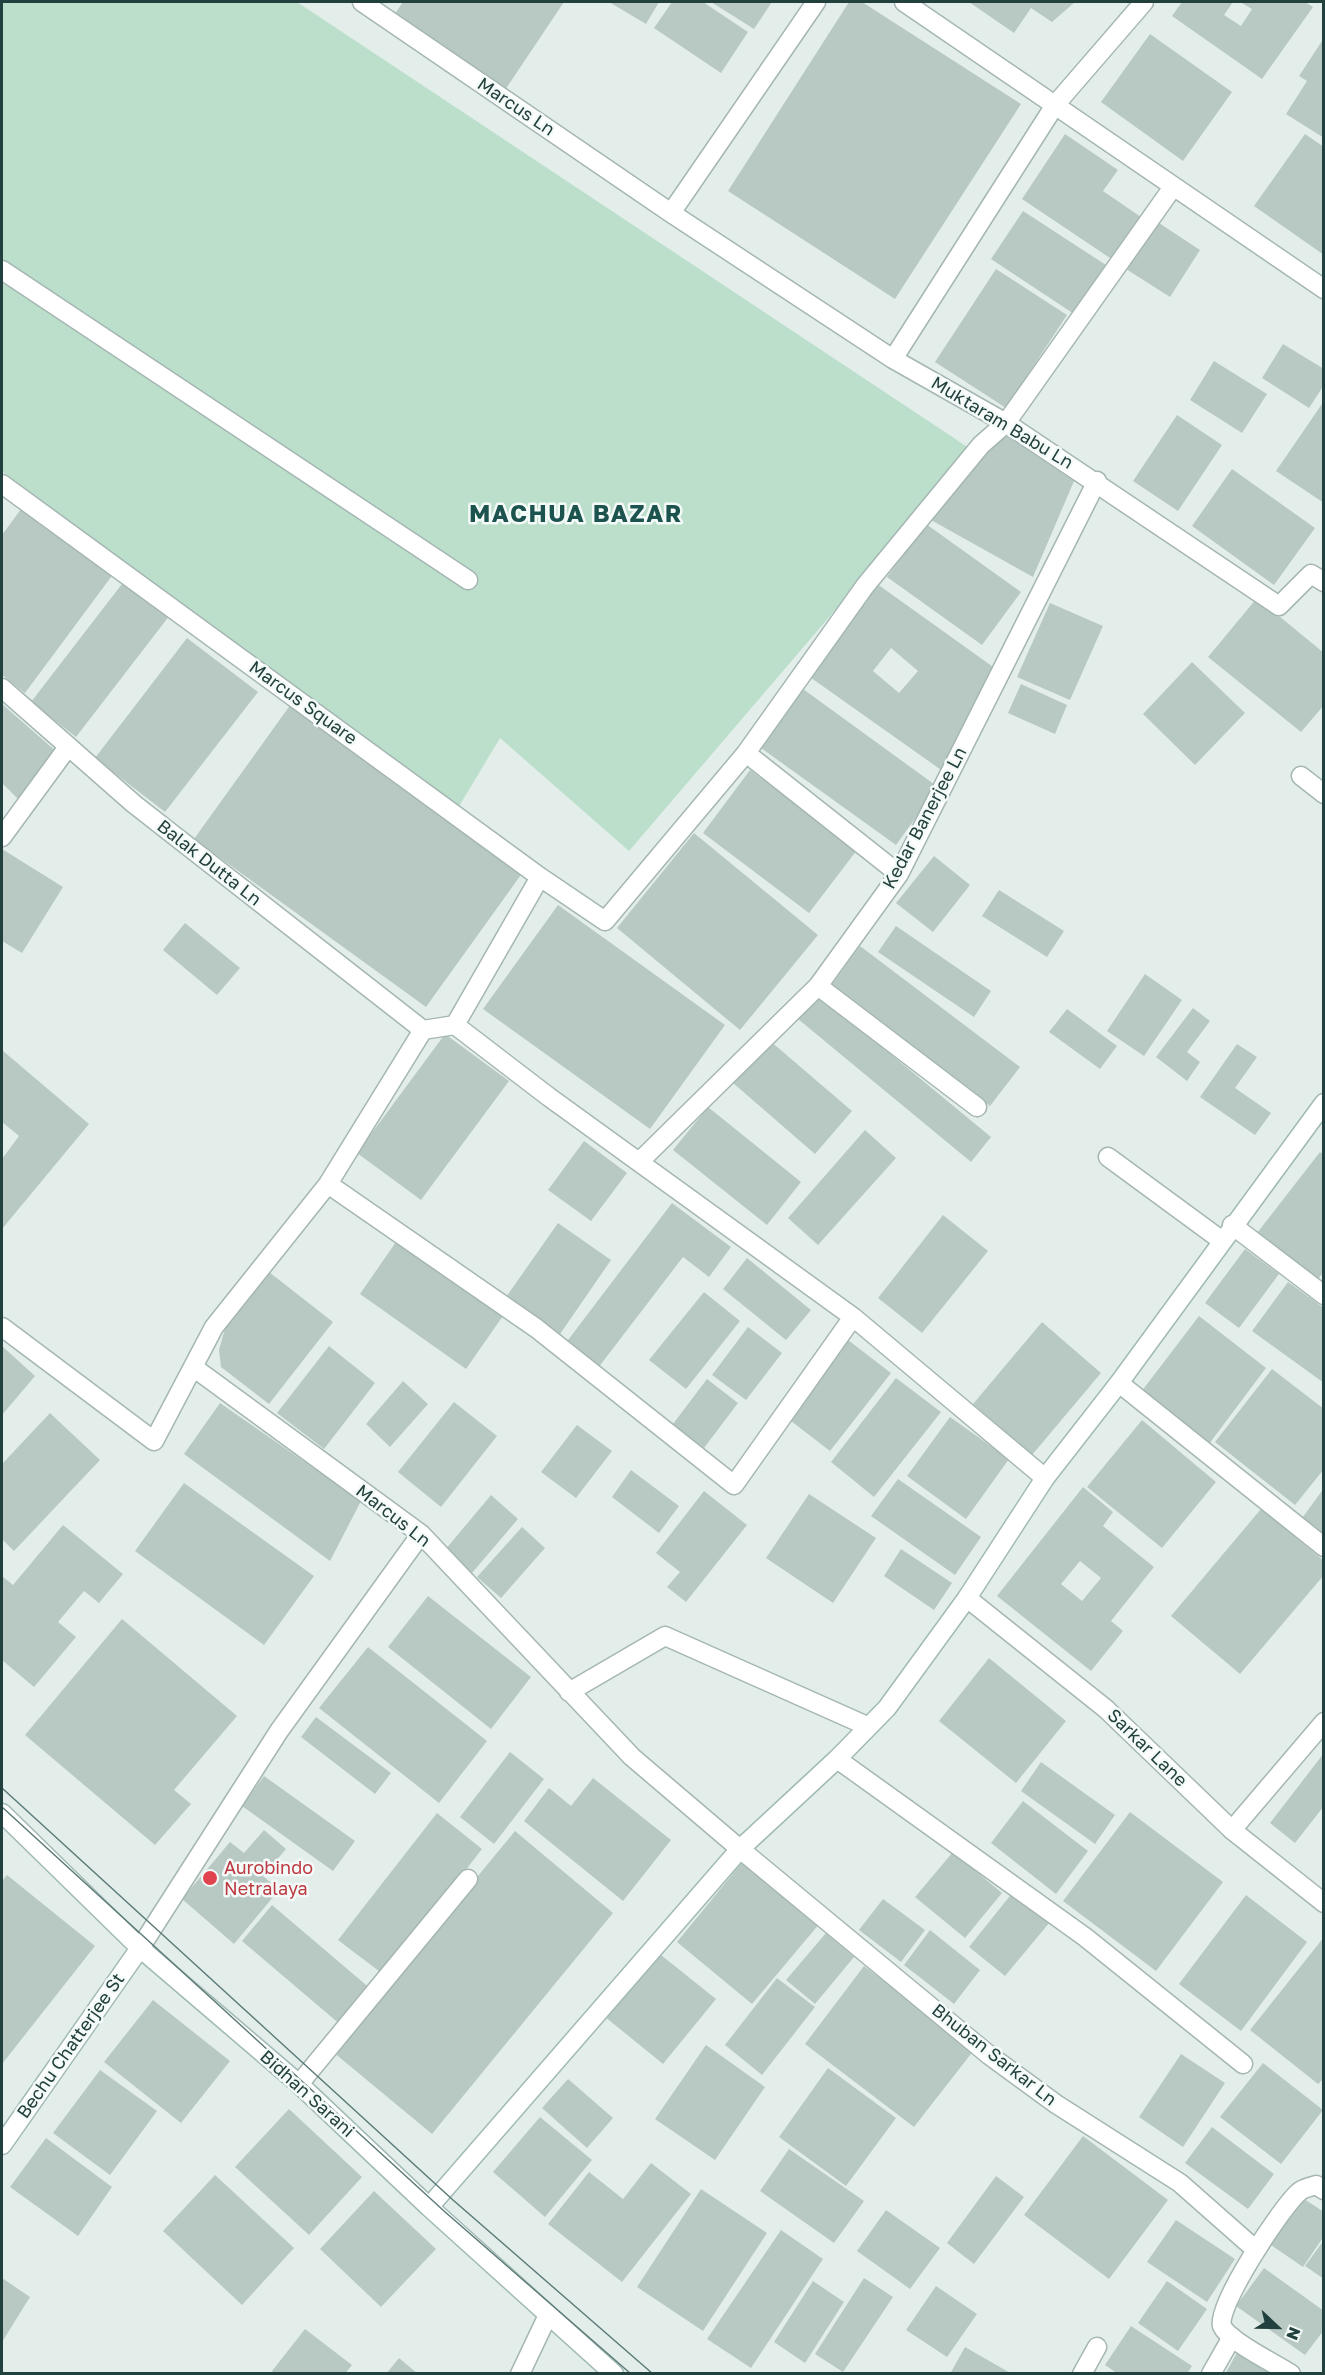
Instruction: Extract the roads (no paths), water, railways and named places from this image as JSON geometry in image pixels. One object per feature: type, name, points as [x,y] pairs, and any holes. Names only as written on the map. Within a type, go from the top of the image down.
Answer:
[{"type":"street","name":"Marcus Ln","points":[[362,2],[671,213]]},
{"type":"street","points":[[671,213],[816,2]]},
{"type":"street","points":[[904,2],[1323,290]]},
{"type":"street","points":[[893,359],[1055,105],[1144,2]]},
{"type":"street","points":[[899,874],[746,753],[865,586],[981,445],[1006,423],[1173,187]]},
{"type":"street","name":"Muktaram Babu Ln","points":[[671,213],[893,359],[1006,423],[1097,481],[1279,606],[1311,574],[1323,582]]},
{"type":"street","points":[[2,270],[468,580]]},
{"type":"street","name":"Kedar Banerjee Ln","points":[[640,1161],[818,986],[899,874],[1097,481]]},
{"type":"street","name":"Marcus Square","points":[[2,484],[540,878],[605,921],[746,753]]},
{"type":"street","name":"Balak Dutta Ln","points":[[2,688],[134,804],[423,1030]]},
{"type":"street","points":[[2,837],[68,747]]},
{"type":"street","points":[[1301,776],[1323,794]]},
{"type":"street","points":[[455,1025],[540,878]]},
{"type":"street","points":[[818,986],[977,1107]]},
{"type":"street","points":[[2,1327],[154,1441],[214,1327],[328,1185],[423,1030],[455,1025],[853,1317],[1044,1478]]},
{"type":"street","points":[[429,2207],[740,1849],[837,1759],[887,1708],[967,1598],[1044,1478],[1119,1383],[1221,1240],[1323,1104]]},
{"type":"street","points":[[1108,1157],[1221,1240]]},
{"type":"street","points":[[328,1185],[536,1328],[734,1485],[853,1317]]},
{"type":"street","points":[[1232,1225],[1323,1295]]},
{"type":"street","name":"Marcus Ln","points":[[193,1367],[421,1534],[632,1757],[740,1849]]},
{"type":"street","points":[[1119,1383],[1323,1547]]},
{"type":"street","name":"Bechu Chatterjee St","points":[[2,2145],[140,1948],[279,1731],[421,1534]]},
{"type":"street","name":"Sarkar Lane","points":[[967,1598],[1106,1709],[1232,1830],[1323,1903]]},
{"type":"street","points":[[569,1692],[665,1636],[867,1726]]},
{"type":"street","points":[[1232,1830],[1323,1722]]},
{"type":"street","points":[[837,1759],[1085,1937],[1244,2064]]},
{"type":"street","name":"Bidhan Sarani","points":[[2,1813],[140,1948],[299,2084],[429,2207],[614,2373]]},
{"type":"street","name":"Bhuban Sarkar Ln","points":[[740,1849],[989,2055],[1056,2104],[1180,2183],[1256,2250]]},
{"type":"street","points":[[299,2084],[468,1879]]},
{"type":"street","points":[[1291,2373],[1227,2332],[1221,2314],[1256,2250],[1300,2190],[1320,2188]]},
{"type":"street","points":[[520,2373],[548,2315]]},
{"type":"street","points":[[1211,2373],[1227,2332]]},
{"type":"street","points":[[1082,2373],[1097,2347]]},
{"type":"tram line","points":[[2,1788],[453,2200],[653,2374]]},
{"type":"tram line","points":[[2,1807],[444,2211],[631,2374]]},
{"type":"place","name":"Aurobindo Netralaya","points":[[210,1878]]},
{"type":"district","name":"MACHUA BAZAR","points":[[576,514]]}]
